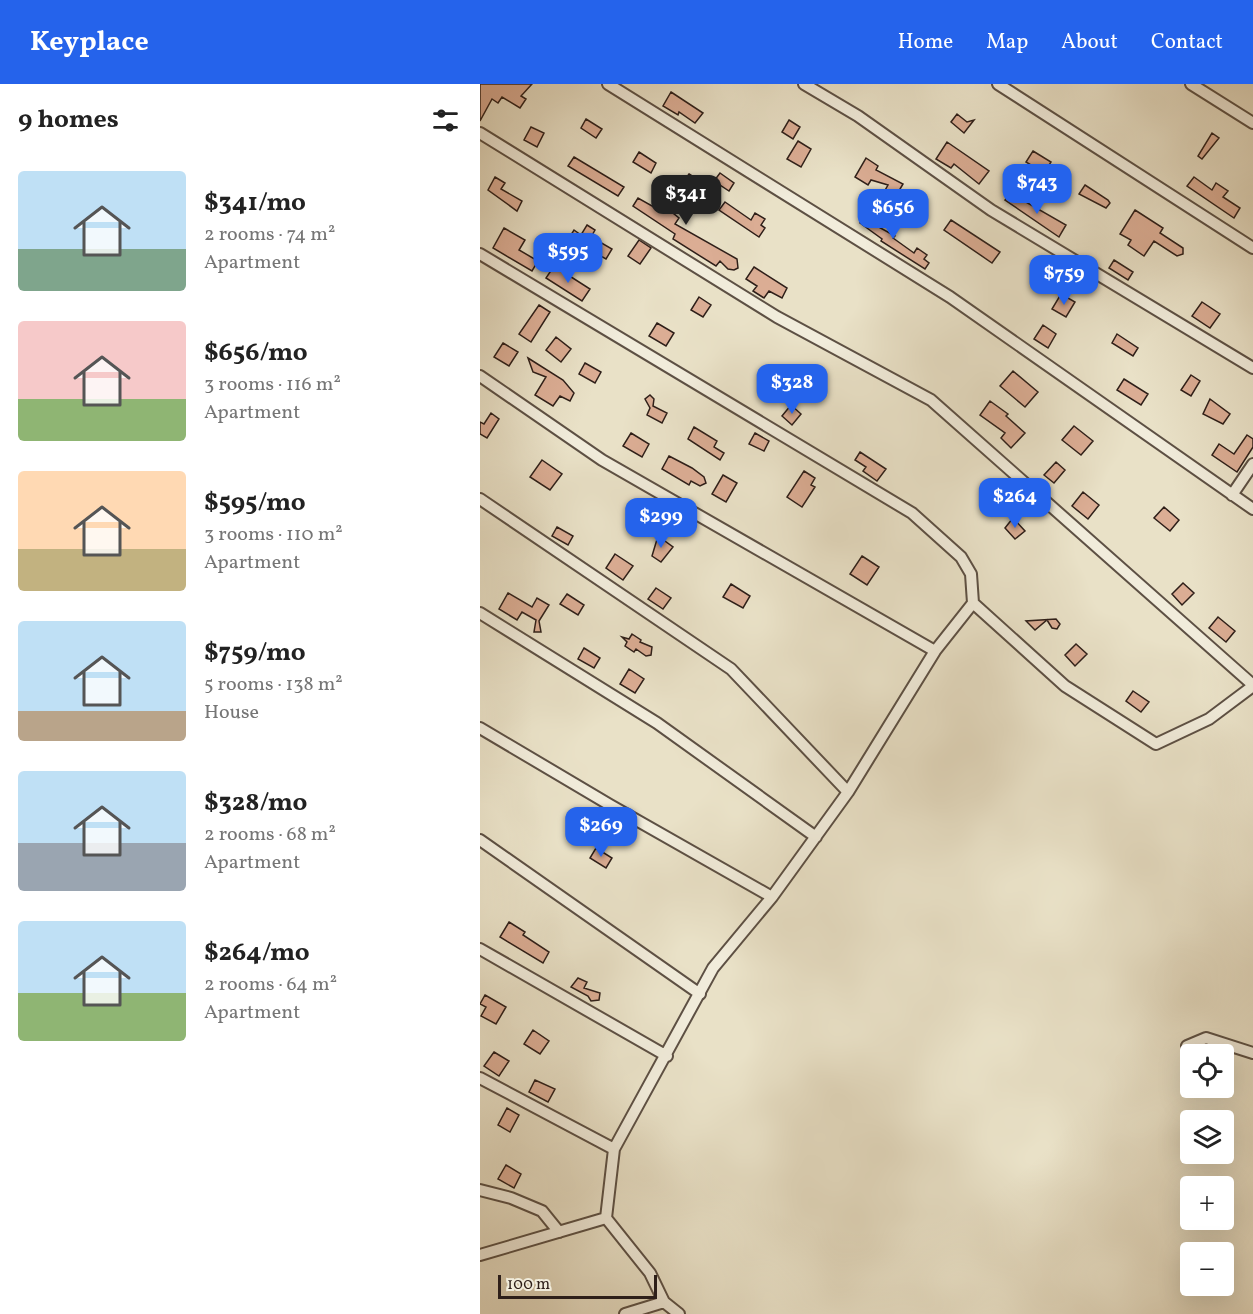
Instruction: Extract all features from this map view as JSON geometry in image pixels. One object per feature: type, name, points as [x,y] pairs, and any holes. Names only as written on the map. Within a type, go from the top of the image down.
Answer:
[{"type":"street","points":[[608,84],[950,297],[1253,509]]},
{"type":"street","points":[[804,84],[858,116],[991,210],[1253,368]]},
{"type":"street","points":[[998,84],[1253,248]]},
{"type":"street","points":[[1191,84],[1253,123]]},
{"type":"street","points":[[480,133],[777,317],[931,400],[1253,686],[1209,718],[1156,744],[1065,686],[973,603]]},
{"type":"street","points":[[480,254],[912,513],[961,557],[971,574],[973,603],[936,651],[848,792],[816,837],[772,897],[713,968],[667,1056],[614,1149],[606,1218],[650,1273],[664,1302],[679,1314]]},
{"type":"street","points":[[480,376],[602,460],[936,651]]},
{"type":"street","points":[[1232,495],[1253,464]]},
{"type":"street","points":[[480,499],[731,669],[848,792]]},
{"type":"street","points":[[480,613],[657,723],[816,837]]},
{"type":"street","points":[[480,728],[772,897]]},
{"type":"street","points":[[480,840],[700,994]]},
{"type":"street","points":[[480,949],[667,1056]]},
{"type":"street","points":[[1192,1044],[1206,1038],[1225,1044]]},
{"type":"street","points":[[1234,1047],[1253,1053]]},
{"type":"street","points":[[480,1078],[614,1149]]},
{"type":"street","points":[[480,1190],[511,1198],[542,1211],[559,1232]]},
{"type":"street","points":[[480,1255],[606,1218]]},
{"type":"street","points":[[625,1314],[664,1302]]},
{"type":"building","points":[[480,84],[532,84],[521,96],[526,99],[520,108],[502,97],[498,103],[492,99],[480,121]]},
{"type":"building","points":[[671,92],[703,113],[695,123],[679,112],[678,115],[663,106]]},
{"type":"building","points":[[957,114],[967,122],[974,120],[964,133],[951,122]]},
{"type":"building","points":[[586,119],[602,129],[596,138],[581,128]]},
{"type":"building","points":[[789,120],[800,127],[793,139],[782,132]]},
{"type":"building","points":[[531,127],[544,133],[537,147],[524,140]]},
{"type":"building","points":[[1212,133],[1219,138],[1202,159],[1198,156]]},
{"type":"building","points":[[798,141],[811,149],[801,167],[787,159]]},
{"type":"building","points":[[947,142],[989,171],[979,184],[954,164],[951,168],[936,159]]},
{"type":"building","points":[[1033,151],[1051,162],[1044,173],[1026,162]]},
{"type":"building","points":[[639,152],[656,163],[651,173],[633,162]]},
{"type":"building","points":[[574,157],[624,187],[618,196],[568,166]]},
{"type":"building","points":[[866,158],[878,166],[876,170],[903,184],[900,189],[906,193],[900,202],[884,192],[888,185],[871,180],[868,185],[855,177]]},
{"type":"building","points":[[720,173],[734,183],[729,191],[714,181]]},
{"type":"building","points":[[689,174],[700,181],[692,195],[690,193],[685,206],[673,213],[679,218],[675,224],[737,259],[738,268],[734,270],[728,269],[720,261],[716,266],[673,239],[675,234],[633,206],[638,198],[659,210],[661,206],[669,211],[672,197]]},
{"type":"building","points":[[495,177],[505,183],[501,189],[522,201],[517,211],[488,190]]},
{"type":"building","points":[[1194,177],[1212,190],[1216,183],[1228,191],[1223,197],[1240,208],[1234,218],[1187,186]]},
{"type":"building","points":[[1085,185],[1108,200],[1110,203],[1106,208],[1079,194]]},
{"type":"building","points":[[1010,193],[1066,225],[1059,237],[1005,200]]},
{"type":"building","points":[[725,202],[751,220],[755,213],[765,219],[761,225],[765,228],[759,237],[719,210]]},
{"type":"building","points":[[872,210],[881,216],[875,225],[895,236],[893,238],[914,253],[917,248],[927,255],[924,259],[929,263],[925,269],[881,241],[882,239],[860,223]]},
{"type":"building","points":[[1135,210],[1163,228],[1160,233],[1183,248],[1183,254],[1177,256],[1154,241],[1144,256],[1128,245],[1131,240],[1120,234]]},
{"type":"building","points":[[951,220],[1000,252],[992,263],[944,230]]},
{"type":"building","points":[[587,225],[595,230],[591,237],[612,249],[606,259],[569,238],[574,230],[581,235]]},
{"type":"building","points":[[504,228],[525,240],[519,250],[538,261],[532,271],[493,248]]},
{"type":"building","points":[[639,240],[651,248],[640,264],[628,256]]},
{"type":"building","points":[[1114,260],[1133,272],[1128,280],[1109,268]]},
{"type":"building","points":[[554,266],[590,289],[582,301],[546,278]]},
{"type":"building","points":[[754,267],[787,288],[782,298],[769,291],[764,298],[753,291],[757,286],[746,279]]},
{"type":"building","points":[[1061,294],[1075,302],[1066,317],[1052,309]]},
{"type":"building","points":[[699,297],[711,305],[703,317],[691,310]]},
{"type":"building","points":[[1202,302],[1220,314],[1210,328],[1192,316]]},
{"type":"building","points":[[539,305],[550,312],[531,342],[519,334]]},
{"type":"building","points":[[657,323],[674,333],[666,346],[649,336]]},
{"type":"building","points":[[1043,325],[1056,334],[1048,348],[1034,339]]},
{"type":"building","points":[[1117,334],[1138,348],[1133,356],[1112,343]]},
{"type":"building","points":[[556,337],[571,349],[561,362],[546,350]]},
{"type":"building","points":[[503,343],[518,352],[509,366],[494,357]]},
{"type":"building","points":[[528,358],[563,380],[574,393],[570,401],[560,396],[553,406],[535,395],[546,377],[533,372]]},
{"type":"building","points":[[585,363],[601,372],[595,383],[579,374]]},
{"type":"building","points":[[1013,371],[1038,392],[1025,407],[1000,386]]},
{"type":"building","points":[[1191,375],[1200,381],[1191,396],[1181,390]]},
{"type":"building","points":[[1124,379],[1148,394],[1141,405],[1117,390]]},
{"type":"building","points":[[650,395],[654,399],[653,406],[667,413],[662,423],[647,415],[650,408],[645,399]]},
{"type":"building","points":[[1210,399],[1230,414],[1223,424],[1203,414]]},
{"type":"building","points":[[990,401],[1008,414],[1006,416],[1025,433],[1011,448],[1001,438],[1005,433],[980,415]]},
{"type":"building","points":[[791,405],[801,414],[792,425],[782,416]]},
{"type":"building","points":[[491,413],[499,419],[487,438],[480,434],[480,422],[484,424]]},
{"type":"building","points":[[1074,426],[1093,441],[1081,455],[1062,440]]},
{"type":"building","points":[[694,427],[717,441],[714,447],[724,453],[720,460],[688,439]]},
{"type":"building","points":[[631,433],[649,444],[642,457],[623,446]]},
{"type":"building","points":[[755,433],[769,441],[764,451],[749,444]]},
{"type":"building","points":[[1247,435],[1253,439],[1253,447],[1237,472],[1212,455],[1219,444],[1234,454]]},
{"type":"building","points":[[860,452],[886,469],[877,481],[863,471],[866,467],[855,460]]},
{"type":"building","points":[[669,456],[692,468],[704,477],[706,483],[700,486],[691,481],[689,485],[662,469]]},
{"type":"building","points":[[542,460],[562,474],[550,490],[530,477]]},
{"type":"building","points":[[1056,462],[1065,470],[1054,483],[1044,475]]},
{"type":"building","points":[[804,471],[815,478],[811,485],[815,487],[802,507],[787,497]]},
{"type":"building","points":[[723,475],[737,483],[726,502],[712,494]]},
{"type":"building","points":[[1083,492],[1099,505],[1088,519],[1072,506]]},
{"type":"building","points":[[1164,507],[1179,520],[1170,531],[1154,518]]},
{"type":"building","points":[[1013,518],[1025,531],[1015,539],[1005,528]]},
{"type":"building","points":[[557,527],[573,536],[568,545],[552,536]]},
{"type":"building","points":[[658,536],[673,547],[661,562],[652,556]]},
{"type":"building","points":[[615,554],[633,566],[623,580],[606,568]]},
{"type":"building","points":[[862,556],[879,567],[867,585],[850,574]]},
{"type":"building","points":[[1183,583],[1194,593],[1182,605],[1172,594]]},
{"type":"building","points":[[731,584],[750,596],[743,608],[723,597]]},
{"type":"building","points":[[656,588],[671,598],[663,609],[648,599]]},
{"type":"building","points":[[508,593],[532,607],[537,598],[549,605],[539,621],[541,632],[534,632],[536,620],[522,612],[517,620],[499,609]]},
{"type":"building","points":[[567,594],[584,605],[578,615],[560,604]]},
{"type":"building","points":[[1218,617],[1235,631],[1226,642],[1209,628]]},
{"type":"building","points":[[1056,619],[1060,624],[1057,629],[1052,628],[1047,620],[1035,630],[1026,621]]},
{"type":"building","points":[[632,634],[641,640],[640,642],[652,647],[651,655],[646,656],[636,649],[634,652],[625,646],[627,642],[622,637],[629,639]]},
{"type":"building","points":[[1076,644],[1087,654],[1075,666],[1065,655]]},
{"type":"building","points":[[584,648],[600,658],[594,668],[578,659]]},
{"type":"building","points":[[629,669],[644,679],[635,693],[620,684]]},
{"type":"building","points":[[1133,691],[1149,702],[1141,712],[1126,701]]},
{"type":"building","points":[[596,848],[612,858],[606,868],[590,858]]},
{"type":"building","points":[[509,922],[525,932],[523,935],[549,952],[543,963],[500,937]]},
{"type":"building","points":[[578,978],[587,982],[584,988],[600,993],[599,1000],[591,1001],[588,996],[571,987]]},
{"type":"building","points":[[485,995],[506,1007],[496,1024],[481,1016],[486,1007],[480,1004]]},
{"type":"building","points":[[533,1030],[549,1041],[540,1054],[524,1044]]},
{"type":"building","points":[[494,1052],[509,1061],[499,1076],[484,1066]]},
{"type":"building","points":[[535,1080],[555,1089],[548,1102],[529,1092]]},
{"type":"building","points":[[507,1108],[519,1115],[510,1132],[498,1125]]},
{"type":"building","points":[[506,1165],[521,1174],[514,1188],[498,1179]]}]
